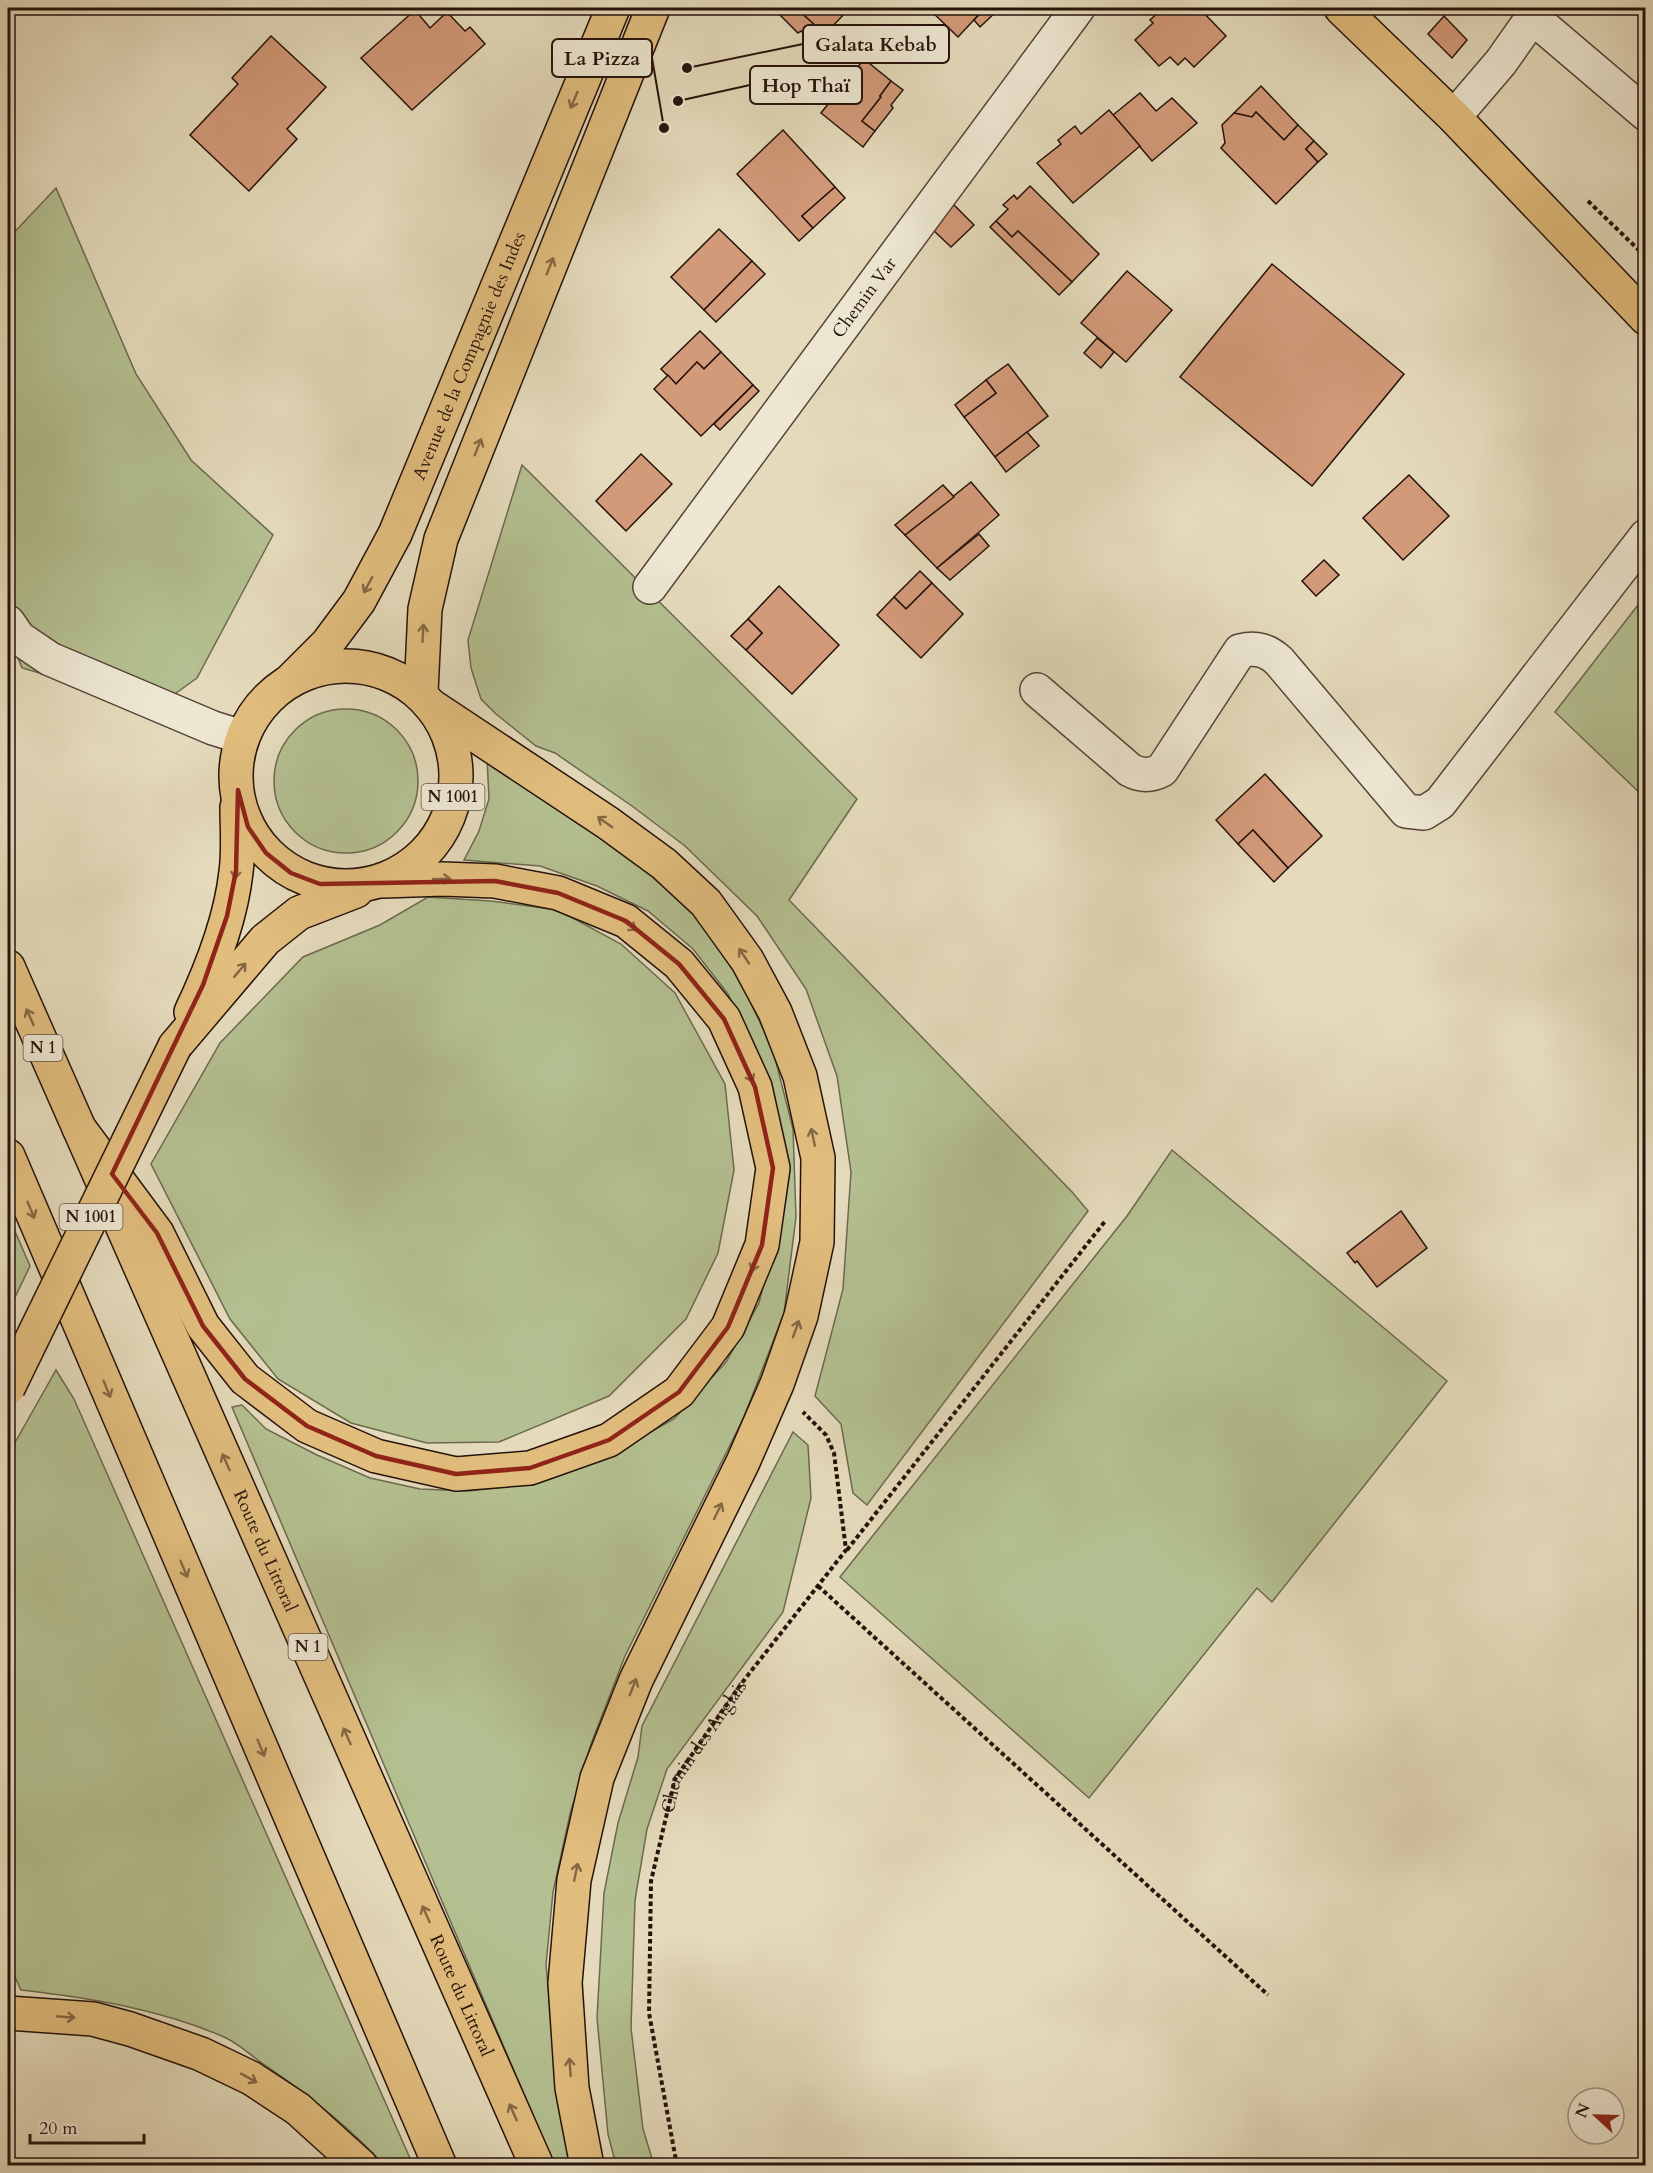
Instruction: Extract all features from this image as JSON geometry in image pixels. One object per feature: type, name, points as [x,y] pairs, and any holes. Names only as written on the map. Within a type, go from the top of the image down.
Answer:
[{"type":"main road","name":"Avenue de la Compagnie des Indes","points":[[290,681],[327,644],[359,601],[395,534],[613,8]]},
{"type":"main road","points":[[587,2166],[572,2088],[565,1983],[574,1880],[597,1778],[636,1680],[743,1462],[777,1384],[801,1316],[817,1242],[818,1158],[800,1076],[775,1012],[747,960],[706,903],[664,864],[426,698],[424,609],[441,539],[653,8]]},
{"type":"main road","points":[[1341,8],[1454,117],[1646,318]]},
{"type":"main road","name":"N 1001","points":[[175,1046],[265,940],[299,913],[383,881],[411,866],[434,843],[449,815],[456,784],[453,750],[440,718],[426,698],[389,674],[355,667],[322,669],[290,681],[264,704],[242,736],[236,765],[238,797],[248,827],[266,853],[291,873],[320,884],[352,887],[383,881]]},
{"type":"main road","name":"N 1001","points":[[8,1388],[203,985],[227,916],[236,871],[238,790]]},
{"type":"main road","points":[[79,1128],[157,1233],[203,1326],[245,1379],[307,1426],[376,1456],[456,1474],[530,1468],[609,1440],[679,1392],[733,1317],[762,1245],[773,1168],[755,1087],[724,1019],[679,964],[626,921],[558,893],[495,881],[443,879],[383,881]]},
{"type":"main road","name":"Route du Littoral","points":[[8,967],[537,2166]]},
{"type":"main road","points":[[8,1156],[440,2166]]},
{"type":"main road","points":[[8,2013],[93,2019],[130,2029],[201,2054],[250,2078],[298,2109],[361,2166]]},
{"type":"street","name":"Chemin Var","points":[[650,586],[1078,8]]},
{"type":"street","points":[[1454,117],[1501,62],[1536,12],[1646,114]]},
{"type":"street","points":[[1037,690],[1130,770],[1137,774],[1155,774],[1162,770],[1240,651],[1261,650],[1271,654],[1279,661],[1406,811],[1424,813],[1440,803],[1646,536]]},
{"type":"street","points":[[8,622],[19,638],[50,658],[213,728],[242,736]]},
{"type":"path","name":"Chemin des Anglais","points":[[677,2166],[649,2013],[651,1881],[675,1779],[741,1684],[1106,1220]]},
{"type":"path","points":[[777,1384],[826,1436],[834,1453],[846,1551]]},
{"type":"path","points":[[8,1437],[17,1419]]},
{"type":"path","points":[[818,1586],[1268,1995]]},
{"type":"highlighted area","points":[[238,790],[248,827],[266,853],[291,873],[320,884],[495,881],[558,893],[626,921],[679,964],[724,1019],[755,1087],[773,1168],[762,1245],[728,1327],[679,1392],[609,1440],[530,1468],[456,1474],[376,1456],[307,1426],[245,1379],[203,1326],[157,1233],[112,1174],[203,985],[227,916],[236,871]]},
{"type":"green space","points":[[56,188],[136,374],[191,460],[273,535],[197,678],[169,698],[135,701],[22,668],[8,633],[8,239]]},
{"type":"green space","points":[[522,465],[857,799],[789,900],[1088,1211],[867,1505],[853,1493],[841,1424],[815,1396],[843,1289],[851,1172],[837,1076],[806,989],[757,916],[685,846],[555,753],[536,746],[481,699],[471,668],[468,640]]},
{"type":"green space","points":[[1645,596],[1645,798],[1555,712]]},
{"type":"green space","points":[[346,709],[373,715],[397,730],[412,754],[418,781],[412,808],[397,832],[373,847],[346,853],[319,847],[295,832],[280,808],[274,781],[280,754],[295,730],[319,715]]},
{"type":"green space","points":[[487,758],[641,865],[693,911],[741,982],[773,1050],[793,1129],[796,1217],[784,1313],[744,1417],[625,1656],[591,1744],[570,1814],[553,1892],[546,1965],[560,2113],[573,2165],[554,2165],[232,1407],[242,1405],[266,1429],[370,1478],[420,1489],[469,1491],[528,1484],[599,1461],[674,1419],[726,1362],[759,1303],[780,1219],[757,1057],[728,994],[693,949],[648,911],[597,886],[540,866],[464,860],[479,831],[489,799]]},
{"type":"green space","points":[[428,897],[491,901],[558,910],[621,944],[675,993],[725,1084],[734,1170],[718,1253],[686,1319],[609,1396],[499,1442],[427,1443],[351,1423],[278,1379],[230,1319],[151,1164],[220,1043],[303,957],[380,925]]},
{"type":"green space","points":[[1172,1150],[1447,1381],[1272,1602],[1257,1588],[1089,1798],[840,1577],[1127,1216]]},
{"type":"green space","points":[[8,1215],[30,1266],[8,1312]]},
{"type":"green space","points":[[56,1370],[74,1399],[413,2165],[384,2165],[356,2137],[295,2086],[229,2040],[200,2027],[150,2012],[99,2001],[21,1990],[8,1962],[8,1455]]},
{"type":"green space","points":[[793,1432],[808,1445],[811,1498],[783,1612],[667,1769],[647,1829],[635,1900],[631,2028],[643,2129],[654,2165],[616,2165],[608,2134],[597,2018],[604,1893],[618,1823],[638,1757],[642,1726]]},
{"type":"building","points":[[781,8],[796,8],[825,34],[814,44],[801,31],[798,33],[777,12]]},
{"type":"building","points":[[796,8],[850,8],[825,34]]},
{"type":"building","points":[[928,8],[985,8],[958,37]]},
{"type":"building","points":[[985,8],[1000,8],[980,27],[974,20]]},
{"type":"building","points":[[1163,8],[1199,8],[1226,36],[1194,67],[1185,58],[1178,65],[1170,57],[1159,66],[1135,40],[1153,23],[1150,20]]},
{"type":"building","points":[[415,10],[430,28],[447,12],[465,31],[470,27],[485,44],[412,110],[361,58]]},
{"type":"building","points":[[1444,16],[1467,40],[1452,58],[1428,34]]},
{"type":"building","points":[[271,36],[326,87],[287,129],[297,139],[249,191],[190,135],[238,84],[232,78]]},
{"type":"building","points":[[864,59],[891,81],[862,121],[875,131],[863,147],[821,113]]},
{"type":"building","points":[[891,81],[903,90],[891,105],[893,108],[875,131],[862,121]]},
{"type":"building","points":[[1261,86],[1298,125],[1284,140],[1256,112],[1252,117],[1234,113]]},
{"type":"building","points":[[1140,93],[1156,111],[1172,98],[1197,123],[1152,161],[1113,115]]},
{"type":"building","points":[[1109,110],[1140,146],[1073,203],[1037,163],[1061,144],[1058,140],[1075,126],[1081,134]]},
{"type":"building","points":[[1256,112],[1284,140],[1298,125],[1314,141],[1306,149],[1318,162],[1276,204],[1221,148],[1225,143],[1222,125],[1234,113],[1252,117]]},
{"type":"building","points":[[783,130],[835,187],[802,216],[813,228],[799,241],[737,174]]},
{"type":"building","points":[[1314,141],[1327,154],[1318,162],[1306,149]]},
{"type":"building","points":[[1030,186],[1099,254],[1072,282],[1018,231],[1012,237],[996,221],[1008,209],[1003,205],[1014,195],[1017,199]]},
{"type":"building","points":[[835,187],[845,198],[813,228],[802,216]]},
{"type":"building","points":[[953,204],[974,225],[951,247],[933,230]]},
{"type":"building","points":[[996,221],[1012,237],[1018,231],[1072,282],[1059,295],[990,227]]},
{"type":"building","points":[[719,229],[752,261],[704,310],[671,277]]},
{"type":"building","points":[[752,261],[765,274],[716,322],[704,310]]},
{"type":"building","points":[[1272,264],[1404,374],[1312,486],[1180,377]]},
{"type":"building","points":[[1127,271],[1172,310],[1126,362],[1081,323]]},
{"type":"building","points":[[700,331],[721,352],[704,369],[697,362],[676,384],[661,369]]},
{"type":"building","points":[[1097,338],[1114,352],[1101,368],[1084,353]]},
{"type":"building","points":[[721,352],[753,385],[701,436],[654,389],[668,375],[676,384],[697,362],[704,369]]},
{"type":"building","points":[[1008,364],[1048,416],[995,457],[964,417],[996,393],[986,380]]},
{"type":"building","points":[[986,380],[996,393],[964,417],[955,405]]},
{"type":"building","points":[[753,385],[759,391],[720,430],[714,424]]},
{"type":"building","points":[[1027,432],[1039,446],[1006,472],[995,457]]},
{"type":"building","points":[[641,454],[672,484],[626,531],[596,501]]},
{"type":"building","points":[[1409,475],[1449,516],[1403,560],[1363,518]]},
{"type":"building","points":[[971,482],[999,515],[937,568],[905,535]]},
{"type":"building","points":[[943,485],[954,497],[905,535],[895,525]]},
{"type":"building","points":[[979,534],[989,546],[950,580],[937,568]]},
{"type":"building","points":[[1324,560],[1339,575],[1316,596],[1302,581]]},
{"type":"building","points":[[920,571],[932,583],[906,609],[894,597]]},
{"type":"building","points":[[932,583],[963,614],[921,658],[877,615],[894,597],[906,609]]},
{"type":"building","points":[[779,586],[839,645],[792,694],[746,650],[762,633],[748,619]]},
{"type":"building","points":[[748,619],[762,633],[746,650],[731,636]]},
{"type":"building","points":[[1265,774],[1322,836],[1288,868],[1253,830],[1238,844],[1216,820]]},
{"type":"building","points":[[1253,830],[1288,868],[1274,882],[1238,844]]},
{"type":"building","points":[[1401,1211],[1427,1248],[1377,1287],[1357,1261],[1355,1263],[1347,1253]]},
{"type":"place","name":"Galata Kebab","points":[[687,68]]},
{"type":"place","name":"Hop Thaï","points":[[678,101]]},
{"type":"place","name":"La Pizza","points":[[664,128]]}]
